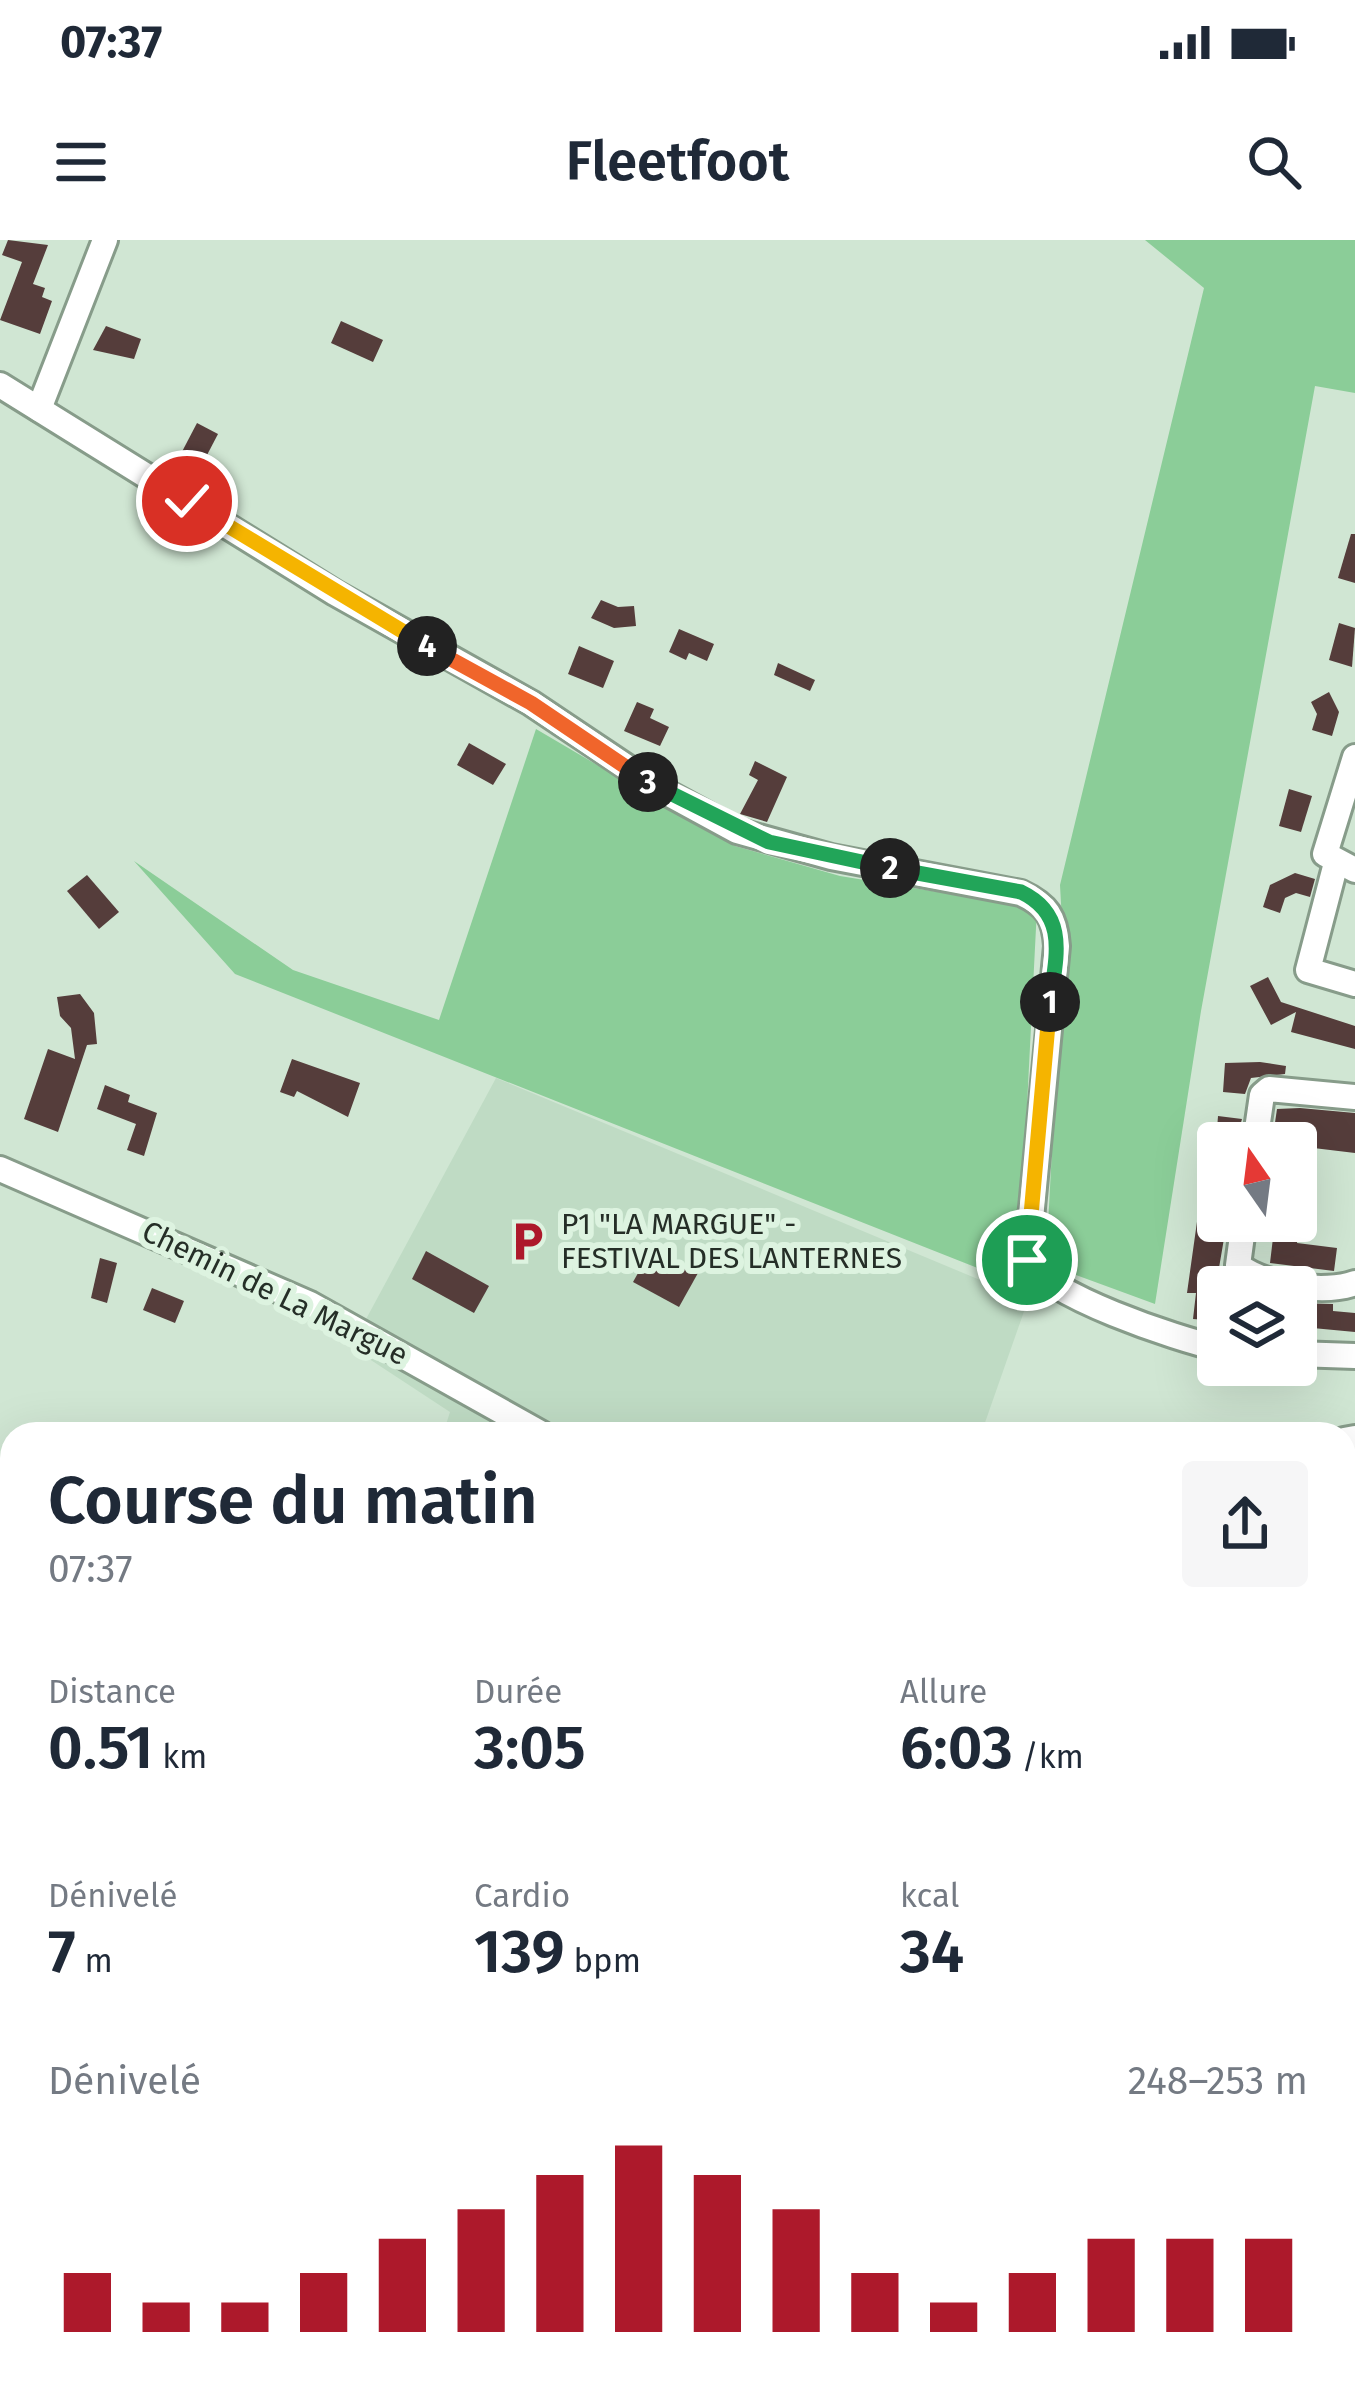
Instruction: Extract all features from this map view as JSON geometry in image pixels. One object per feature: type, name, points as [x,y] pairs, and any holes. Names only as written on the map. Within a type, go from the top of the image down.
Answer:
[{"type":"street","points":[[39,409],[105,240]]},
{"type":"street","points":[[0,385],[335,593],[531,703],[658,788],[737,831],[831,857],[1021,892],[1040,902],[1056,925],[1057,946],[1027,1260],[1034,1273],[1060,1288],[1197,1340]]},
{"type":"street","points":[[1355,757],[1325,854],[1346,867],[1308,970],[1355,984]]},
{"type":"street","points":[[1258,1122],[1262,1095],[1269,1089],[1355,1097]]},
{"type":"street","name":"Chemin de La Margue","points":[[0,1169],[310,1304],[521,1422]]},
{"type":"street","points":[[1241,1242],[1238,1265],[1250,1275],[1336,1290],[1355,1283]]},
{"type":"street","points":[[1317,1355],[1355,1356]]},
{"type":"shaded area","points":[[496,1078],[1028,1300],[985,1422],[447,1422],[450,1412],[351,1347]]},
{"type":"green space","points":[[1145,240],[1355,240],[1355,393],[1315,386],[1201,1011],[1155,1304],[1046,1264],[1063,940],[1060,885],[1204,288]]},
{"type":"green space","points":[[536,729],[735,846],[840,876],[1037,908],[1018,1284],[235,974],[134,861],[293,970],[439,1020]]},
{"type":"building","points":[[8,240],[48,245],[33,284],[45,288],[42,297],[52,301],[40,334],[0,320],[22,262],[2,255]]},
{"type":"building","points":[[341,321],[383,340],[373,362],[331,343]]},
{"type":"building","points":[[106,326],[141,339],[134,359],[93,350]]},
{"type":"building","points":[[197,423],[218,434],[195,478],[174,467]]},
{"type":"building","points":[[1351,534],[1355,534],[1355,583],[1338,578]]},
{"type":"building","points":[[601,600],[618,607],[634,606],[636,626],[614,628],[591,618]]},
{"type":"building","points":[[1339,623],[1355,628],[1352,667],[1329,660]]},
{"type":"building","points":[[679,629],[714,644],[707,661],[689,653],[686,660],[669,652]]},
{"type":"building","points":[[579,646],[614,661],[603,688],[568,674]]},
{"type":"building","points":[[778,663],[815,680],[810,691],[774,675]]},
{"type":"building","points":[[1329,692],[1339,712],[1332,736],[1312,730],[1317,714],[1311,702]]},
{"type":"building","points":[[637,702],[654,709],[650,718],[669,727],[660,746],[624,731]]},
{"type":"building","points":[[469,743],[506,764],[493,785],[457,765]]},
{"type":"building","points":[[755,761],[787,777],[767,822],[740,814],[758,780],[749,775]]},
{"type":"building","points":[[1289,789],[1312,796],[1301,832],[1279,826]]},
{"type":"building","points":[[1295,873],[1315,879],[1310,897],[1296,893],[1285,898],[1280,913],[1263,907],[1270,885]]},
{"type":"building","points":[[87,875],[119,912],[99,929],[67,891]]},
{"type":"building","points":[[1268,977],[1281,1002],[1355,1026],[1355,1049],[1291,1032],[1296,1012],[1271,1025],[1250,986]]},
{"type":"building","points":[[80,994],[94,1013],[97,1044],[87,1045],[58,1132],[24,1119],[48,1049],[75,1059],[71,1028],[60,1016],[57,997]]},
{"type":"building","points":[[292,1059],[360,1083],[348,1117],[297,1091],[294,1097],[280,1092]]},
{"type":"building","points":[[1225,1063],[1286,1066],[1285,1074],[1251,1078],[1245,1094],[1223,1092]]},
{"type":"building","points":[[105,1085],[130,1095],[128,1102],[157,1113],[144,1156],[127,1150],[136,1124],[97,1109]]},
{"type":"building","points":[[1277,1109],[1355,1113],[1355,1153],[1317,1148],[1317,1122],[1275,1122]]},
{"type":"building","points":[[1218,1116],[1242,1119],[1241,1122],[1218,1122]]},
{"type":"building","points":[[1197,1222],[1197,1242],[1223,1242],[1219,1266],[1197,1266],[1197,1319],[1193,1319],[1196,1293],[1187,1293]]},
{"type":"building","points":[[1272,1242],[1337,1248],[1334,1271],[1270,1263]]},
{"type":"building","points":[[652,1248],[698,1273],[679,1307],[633,1282]]},
{"type":"building","points":[[426,1251],[489,1286],[474,1313],[412,1279]]},
{"type":"building","points":[[100,1258],[117,1263],[107,1303],[91,1298]]},
{"type":"building","points":[[152,1288],[184,1301],[175,1323],[143,1310]]},
{"type":"building","points":[[1317,1304],[1355,1313],[1355,1332],[1317,1328]]},
{"type":"place","name":"P1 \"LA MARGUE\" - FESTIVAL DES LANTERNES","points":[[527,1241]]},
{"type":"route","points":[[187,501],[404,634],[531,703],[658,788],[737,831],[831,857],[1021,892],[1040,902],[1056,925],[1057,946],[1027,1260]]}]
